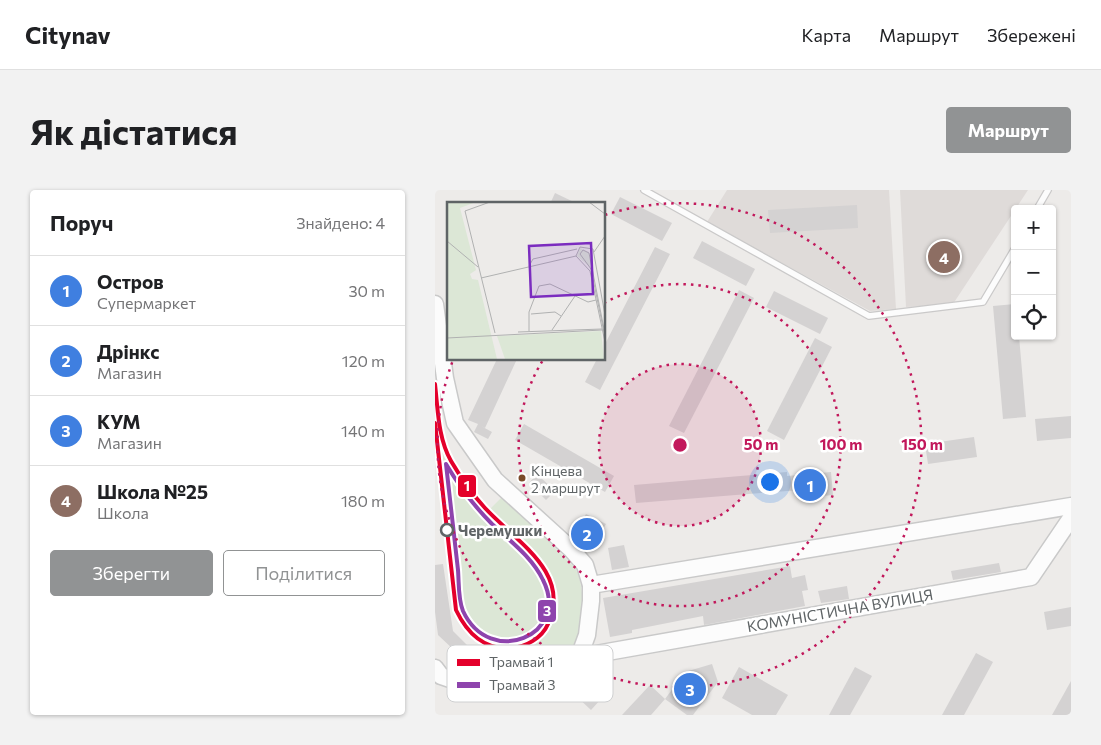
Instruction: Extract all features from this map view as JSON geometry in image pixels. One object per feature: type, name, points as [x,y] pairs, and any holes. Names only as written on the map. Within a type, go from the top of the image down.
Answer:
[{"type":"street","points":[[435,304],[445,378],[455,423],[495,480],[585,565],[591,585],[591,617],[583,645]]},
{"type":"street","points":[[591,585],[1071,506]]},
{"type":"street","name":"КОМУНІСТИЧНА ВУЛИЦЯ","points":[[613,651],[1031,577],[1071,518]]},
{"type":"lane","points":[[644,190],[869,316],[983,302],[1014,250]]},
{"type":"lane","points":[[1039,205],[1048,190]]},
{"type":"shaded area","points":[[727,190],[889,190],[896,309],[870,311],[707,222]]},
{"type":"shaded area","points":[[900,190],[1028,190],[1018,205],[1011,205],[1011,216],[953,304],[906,307]]},
{"type":"green space","points":[[442,452],[483,512],[528,553],[543,571],[548,581],[552,603],[547,621],[536,635],[521,643],[503,645],[486,640],[470,629],[459,609]]},
{"type":"green space","points":[[503,496],[575,568],[580,579],[582,609],[580,626],[574,645],[532,645],[550,628],[558,609],[557,591],[550,573],[538,556],[490,509]]},
{"type":"building","points":[[555,193],[574,202],[551,202]]},
{"type":"building","points":[[620,197],[672,223],[662,241],[611,214]]},
{"type":"building","points":[[857,205],[858,228],[770,233],[768,210]]},
{"type":"building","points":[[702,241],[755,269],[746,286],[693,258]]},
{"type":"building","points":[[655,247],[670,254],[600,390],[585,382],[596,360],[605,360],[605,344]]},
{"type":"building","points":[[739,290],[754,298],[684,433],[669,426]]},
{"type":"building","points":[[774,291],[828,318],[820,334],[766,307]]},
{"type":"building","points":[[1011,304],[1011,340],[1019,340],[1026,417],[1003,419],[993,306]]},
{"type":"building","points":[[815,338],[832,347],[784,440],[767,431]]},
{"type":"building","points":[[497,360],[517,360],[485,428],[481,426],[492,432],[488,439],[474,432],[478,424],[468,420]]},
{"type":"building","points":[[1071,416],[1071,438],[1037,441],[1035,419]]},
{"type":"building","points":[[524,424],[614,476],[605,492],[515,440]]},
{"type":"building","points":[[974,437],[977,457],[928,464],[925,444]]},
{"type":"building","points":[[787,472],[787,476],[831,472],[833,495],[800,498],[800,490],[636,503],[634,485]]},
{"type":"building","points":[[537,474],[555,491],[546,500],[529,483]]},
{"type":"building","points":[[586,514],[606,524],[597,540],[578,529]]},
{"type":"building","points":[[624,545],[629,567],[612,570],[608,548]]},
{"type":"building","points":[[999,563],[1001,572],[953,580],[951,571]]},
{"type":"building","points":[[443,564],[453,631],[467,645],[449,645],[438,635],[435,612],[435,565]]},
{"type":"building","points":[[790,566],[792,578],[805,575],[808,590],[802,591],[805,606],[704,625],[703,616],[632,630],[632,633],[610,637],[603,598]]},
{"type":"building","points":[[847,586],[849,599],[821,603],[818,591]]},
{"type":"building","points":[[1071,607],[1071,626],[1047,630],[1044,612]]},
{"type":"building","points":[[976,653],[993,662],[964,715],[942,715]]},
{"type":"building","points":[[712,664],[718,682],[693,715],[687,715],[665,699],[685,672]]},
{"type":"building","points":[[739,667],[788,695],[776,715],[752,715],[722,698]]},
{"type":"building","points":[[855,667],[872,676],[850,715],[829,715]]},
{"type":"building","points":[[1071,681],[1071,715],[1052,715]]},
{"type":"building","points":[[650,685],[665,699],[651,715],[622,715]]},
{"type":"building","points":[[582,702],[598,702],[591,710]]},
{"type":"tram line","name":"1","points":[[435,384],[443,443],[451,461],[480,503],[537,559],[547,573],[553,589],[553,605],[548,624],[542,634],[524,645]]},
{"type":"tram line","name":"1","points":[[435,423],[456,610],[471,633],[490,645]]},
{"type":"tram line","name":"3","points":[[446,464],[473,503],[527,557],[543,580],[549,600],[546,616],[537,629],[524,638],[508,641],[491,638],[475,629],[463,611],[459,596],[458,570],[446,464]]},
{"type":"place","name":"Школа №25","points":[[944,257]]},
{"type":"place","name":"Кінцева 2 маршрут","points":[[522,478]]},
{"type":"place","name":"Остров","points":[[810,485]]},
{"type":"place","name":"Черемушки","points":[[447,530]]},
{"type":"place","name":"Дрінкс","points":[[587,534]]},
{"type":"place","name":"КУМ","points":[[690,689]]}]
